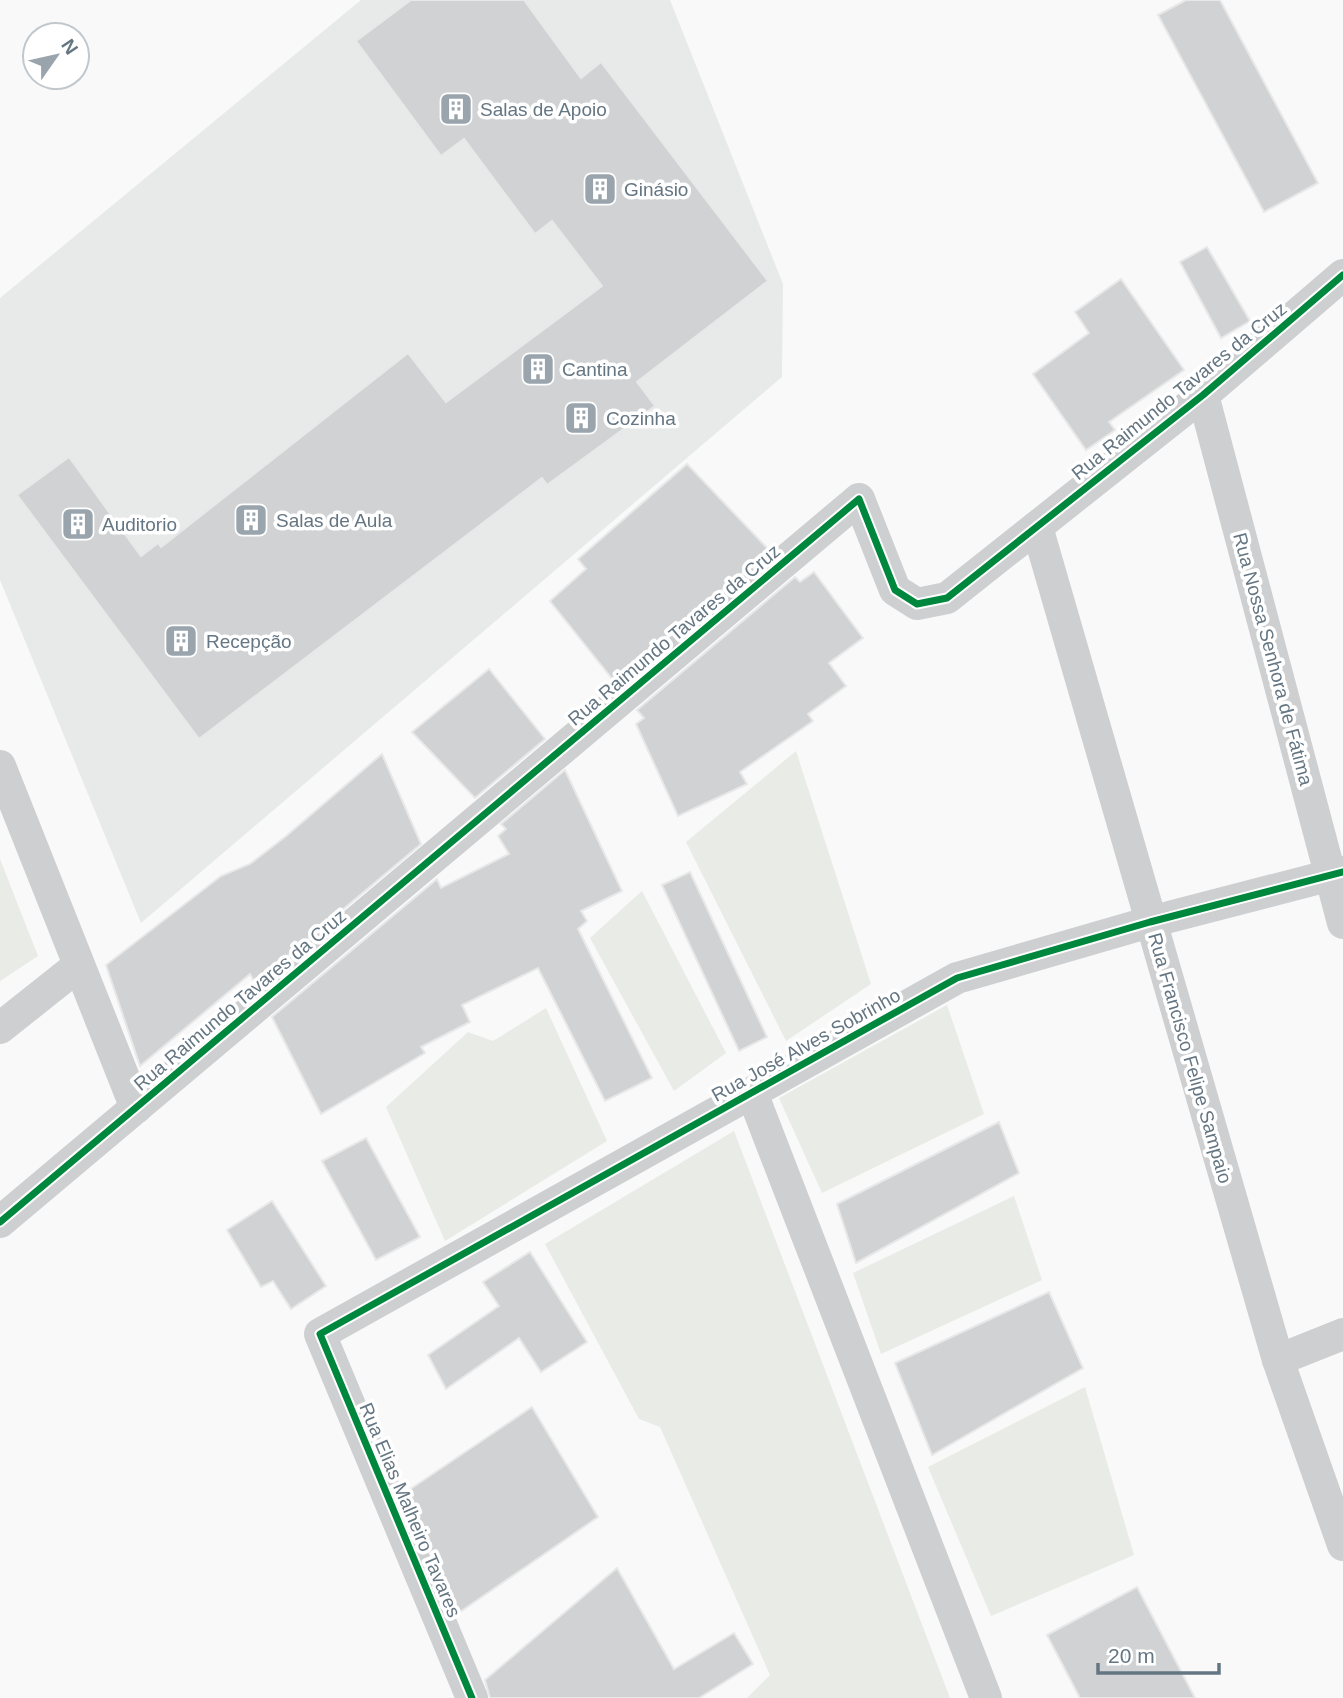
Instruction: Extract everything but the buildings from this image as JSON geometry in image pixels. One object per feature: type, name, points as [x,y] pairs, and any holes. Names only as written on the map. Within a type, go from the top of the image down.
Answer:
[{"type":"street","name":"Rua Raimundo Tavares da Cruz","points":[[0,1222],[859,499],[895,590],[917,604],[947,598],[1203,395],[1343,275]]},
{"type":"street","name":"Rua Nossa Senhora de Fátima","points":[[1203,395],[1337,874],[1343,923]]},
{"type":"street","name":"Rua Francisco Felipe Sampaio","points":[[1037,527],[1278,1360],[1343,1545]]},
{"type":"street","points":[[0,766],[136,1108]]},
{"type":"street","name":"Rua José Alves Sobrinho","points":[[320,1334],[957,978],[1150,922],[1337,874]]},
{"type":"street","points":[[0,1028],[78,966]]},
{"type":"street","points":[[752,1093],[986,1698]]},
{"type":"street","name":"Rua Elias Malheiro Tavares","points":[[320,1334],[472,1698]]},
{"type":"street","points":[[1278,1360],[1343,1334]]},
{"type":"shaded area","points":[[361,0],[670,0],[783,284],[782,377],[141,923],[0,580],[0,298]]},
{"type":"shaded area","points":[[796,751],[871,984],[786,1041],[686,842]]},
{"type":"shaded area","points":[[0,859],[38,956],[0,981]]},
{"type":"shaded area","points":[[642,891],[726,1053],[674,1091],[590,938]]},
{"type":"shaded area","points":[[947,1005],[984,1114],[822,1193],[779,1098]]},
{"type":"shaded area","points":[[546,1008],[607,1141],[445,1241],[386,1107],[468,1032],[493,1041]]},
{"type":"shaded area","points":[[734,1131],[950,1698],[747,1698],[770,1675],[660,1427],[639,1419],[545,1244]]},
{"type":"shaded area","points":[[1014,1196],[1042,1280],[881,1354],[853,1273]]},
{"type":"shaded area","points":[[1085,1387],[1134,1555],[991,1616],[928,1467]]},
{"type":"cycle path","points":[[0,1222],[859,499],[895,590],[917,604],[947,598],[1203,395],[1343,275]]},
{"type":"cycle path","points":[[472,1698],[320,1334],[957,978],[1150,922],[1343,872]]},
{"type":"place","name":"Salas de Apoio","points":[[456,109]]},
{"type":"place","name":"Ginásio","points":[[600,189]]},
{"type":"place","name":"Cantina","points":[[538,369]]},
{"type":"place","name":"Cozinha","points":[[581,418]]},
{"type":"place","name":"Salas de Aula","points":[[251,520]]},
{"type":"place","name":"Auditorio","points":[[78,524]]},
{"type":"place","name":"Recepção","points":[[181,641]]}]
